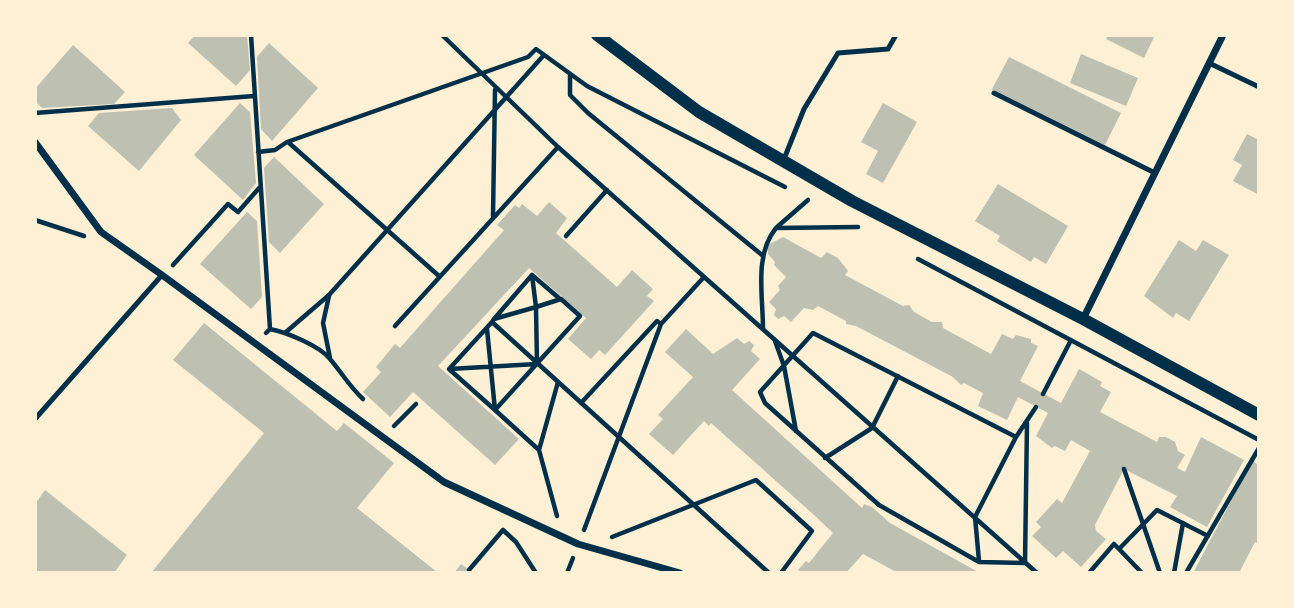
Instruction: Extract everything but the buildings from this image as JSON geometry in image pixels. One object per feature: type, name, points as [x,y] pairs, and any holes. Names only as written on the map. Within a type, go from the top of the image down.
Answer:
[{"type":"street","points":[[597,35],[699,112],[852,201],[1083,319],[1259,415]]},
{"type":"street","points":[[1083,319],[1223,35]]},
{"type":"street","points":[[35,142],[101,232],[444,482],[578,544],[680,573]]},
{"type":"lane","points":[[784,161],[804,109],[838,53],[888,49],[896,35]]},
{"type":"lane","points":[[1209,63],[1259,88]]},
{"type":"lane","points":[[994,93],[1155,173]]},
{"type":"lane","points":[[35,419],[162,275]]},
{"type":"path","points":[[251,35],[270,329],[257,345]]},
{"type":"path","points":[[442,35],[495,90],[558,147],[1037,573]]},
{"type":"path","points":[[258,152],[275,150],[288,142],[528,57],[536,49],[570,76],[787,188]]},
{"type":"path","points":[[286,331],[329,295],[544,55]]},
{"type":"path","points":[[570,76],[570,95],[588,113],[698,199],[762,255]]},
{"type":"path","points":[[493,217],[495,90]]},
{"type":"path","points":[[35,113],[254,96]]},
{"type":"path","points":[[288,142],[439,276]]},
{"type":"path","points":[[395,326],[558,147]]},
{"type":"path","points":[[162,275],[228,204],[238,212],[260,186]]},
{"type":"path","points":[[566,236],[607,190]]},
{"type":"path","points":[[797,194],[818,205]]},
{"type":"path","points":[[763,329],[762,255],[766,240],[808,200]]},
{"type":"path","points":[[35,220],[85,236],[101,232]]},
{"type":"path","points":[[849,221],[871,233]]},
{"type":"path","points":[[776,228],[859,227]]},
{"type":"path","points":[[906,253],[1259,440]]},
{"type":"path","points":[[495,410],[580,316],[532,275]]},
{"type":"path","points":[[532,275],[536,307],[537,364]]},
{"type":"path","points":[[449,369],[532,275]]},
{"type":"path","points":[[578,544],[661,324],[704,277]]},
{"type":"path","points":[[329,295],[323,323],[330,358],[347,384],[363,399]]},
{"type":"path","points":[[493,321],[561,299]]},
{"type":"path","points":[[493,321],[769,573]]},
{"type":"path","points":[[581,403],[657,321],[661,324]]},
{"type":"path","points":[[487,328],[495,410]]},
{"type":"path","points":[[270,329],[286,331],[330,358]]},
{"type":"path","points":[[1016,437],[813,333],[760,392],[765,403],[879,505],[979,562],[1026,563]]},
{"type":"path","points":[[775,340],[784,366],[796,432]]},
{"type":"path","points":[[1043,394],[1070,342]]},
{"type":"path","points":[[449,369],[537,364]]},
{"type":"path","points":[[449,369],[538,450],[557,517]]},
{"type":"path","points":[[825,458],[872,428],[898,376]]},
{"type":"path","points":[[538,450],[558,382]]},
{"type":"path","points":[[394,426],[416,404]]},
{"type":"path","points":[[979,562],[975,517],[1016,437],[1036,407]]},
{"type":"path","points":[[1026,563],[1027,423]]},
{"type":"path","points":[[1186,573],[1259,448]]},
{"type":"path","points":[[1124,469],[1160,573]]},
{"type":"path","points":[[612,537],[757,480],[812,531],[781,573]]},
{"type":"path","points":[[1119,548],[1157,510],[1208,536]]},
{"type":"path","points":[[1174,573],[1183,523]]},
{"type":"path","points":[[469,570],[503,530],[516,542],[536,573]]},
{"type":"path","points":[[1089,573],[1114,544],[1142,573]]}]
